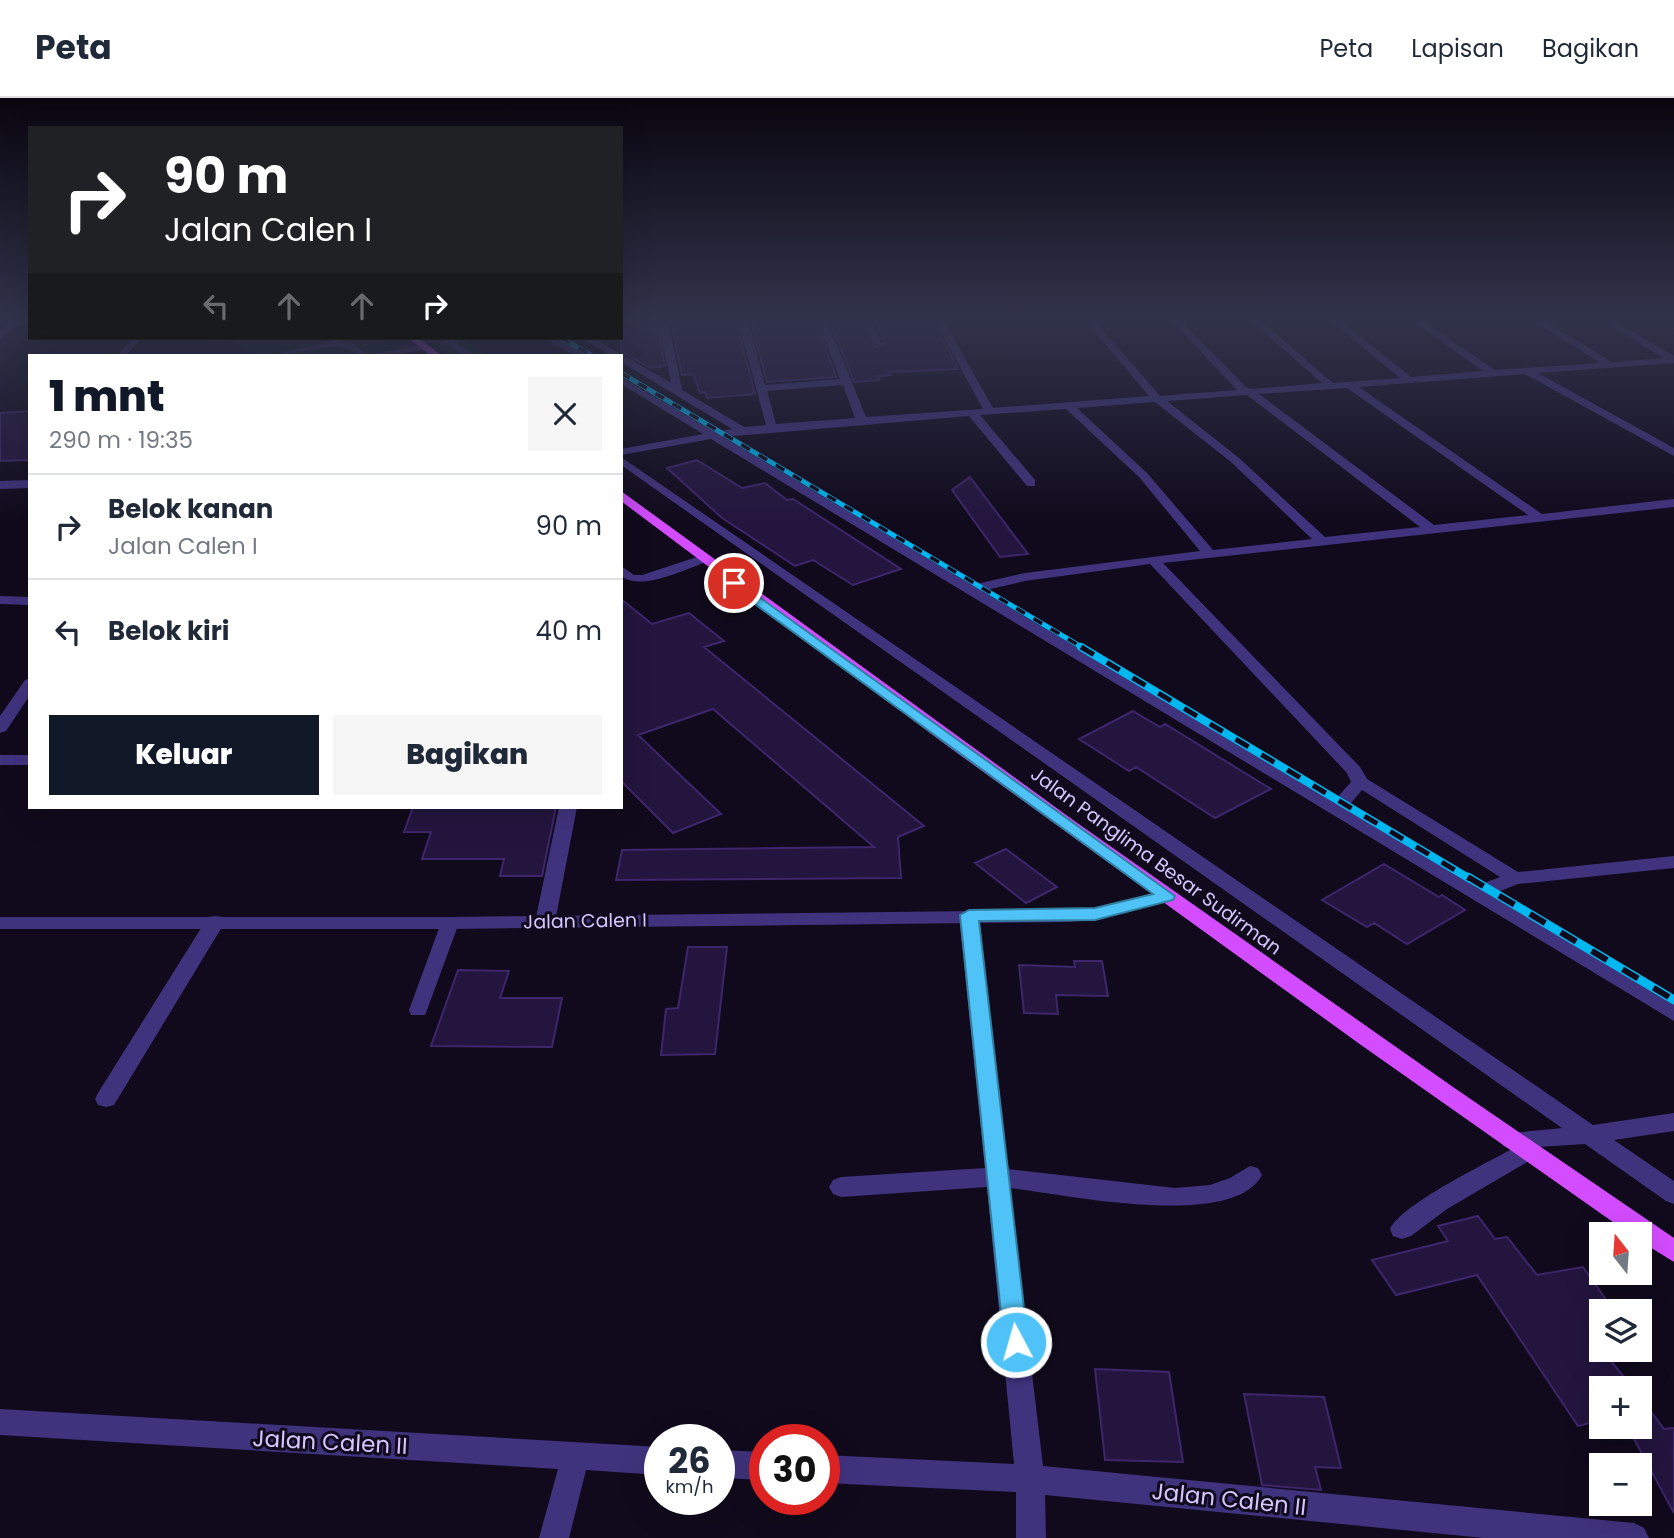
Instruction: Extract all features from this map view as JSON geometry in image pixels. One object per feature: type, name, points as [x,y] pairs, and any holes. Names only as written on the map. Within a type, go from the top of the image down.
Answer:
[{"type":"main road","name":"Jalan Panglima Besar Sudirman","points":[[623,497],[703,559],[1167,896],[1519,1146],[1674,1251]]},
{"type":"street","points":[[635,388],[1674,1014]]},
{"type":"street","points":[[674,388],[742,430]]},
{"type":"street","points":[[761,388],[772,428]]},
{"type":"street","points":[[848,388],[862,421]]},
{"type":"street","points":[[977,388],[990,412]]},
{"type":"street","points":[[1148,388],[1235,460],[1323,542]]},
{"type":"street","points":[[1242,388],[1432,530]]},
{"type":"street","points":[[623,452],[742,430],[1285,388]]},
{"type":"street","points":[[1354,388],[1541,518]]},
{"type":"street","points":[[1558,388],[1674,453]]},
{"type":"street","points":[[1069,406],[1143,475],[1210,554]]},
{"type":"street","points":[[972,413],[1031,483]]},
{"type":"street","points":[[623,461],[1674,1194]]},
{"type":"street","points":[[0,485],[28,484]]},
{"type":"street","points":[[970,590],[1025,577],[1153,560],[1674,503]]},
{"type":"street","points":[[1153,560],[1354,771],[1360,782],[1515,878]]},
{"type":"street","points":[[0,600],[28,601]]},
{"type":"street","points":[[0,728],[28,686]]},
{"type":"street","points":[[0,760],[28,760]]},
{"type":"street","points":[[1336,810],[1360,782]]},
{"type":"street","points":[[545,922],[568,809]]},
{"type":"street","points":[[1475,894],[1515,878],[1674,862]]},
{"type":"street","name":"Jalan Calen I","points":[[0,923],[450,923],[1095,914],[1167,896]]},
{"type":"street","points":[[969,915],[1030,1479],[1031,1538]]},
{"type":"street","points":[[106,1099],[215,922]]},
{"type":"street","points":[[1402,1229],[1519,1146],[1674,1122]]},
{"type":"street","points":[[841,1187],[998,1177],[1175,1198],[1211,1195],[1238,1185],[1250,1175]]},
{"type":"street","name":"Jalan Calen II","points":[[0,1422],[644,1460]]},
{"type":"street","points":[[554,1538],[575,1457]]},
{"type":"street","name":"Jalan Calen II","points":[[840,1470],[1030,1479],[1634,1538]]},
{"type":"lane","points":[[623,571],[635,579],[643,579],[703,559]]},
{"type":"lane","points":[[418,1010],[450,923]]},
{"type":"building","points":[[698,388],[753,388],[755,394],[707,398],[705,392],[700,393]]},
{"type":"building","points":[[28,411],[28,460],[0,461],[0,413]]},
{"type":"building","points":[[697,460],[742,488],[765,483],[787,500],[793,499],[901,569],[853,585],[813,560],[795,566],[722,518],[667,468]]},
{"type":"building","points":[[970,477],[1028,554],[1000,557],[952,490]]},
{"type":"building","points":[[623,601],[652,624],[689,613],[724,641],[704,647],[924,826],[898,837],[901,878],[616,880],[622,850],[874,847],[713,709],[638,735],[721,814],[673,833],[623,783]]},
{"type":"building","points":[[1133,711],[1160,727],[1165,724],[1271,789],[1215,818],[1136,767],[1129,771],[1079,739]]},
{"type":"building","points":[[412,809],[556,809],[542,876],[500,876],[504,859],[422,859],[431,832],[404,832]]},
{"type":"building","points":[[1006,849],[1057,887],[1026,903],[975,863]]},
{"type":"building","points":[[1384,864],[1465,910],[1407,944],[1374,923],[1367,927],[1322,900]]},
{"type":"building","points":[[688,947],[727,947],[715,1054],[661,1055],[666,1009],[678,1008]]},
{"type":"building","points":[[1074,961],[1102,961],[1108,996],[1056,995],[1058,1014],[1024,1013],[1019,965],[1075,967]]},
{"type":"building","points":[[458,970],[509,971],[500,998],[562,998],[552,1047],[431,1046]]},
{"type":"building","points":[[1478,1216],[1495,1239],[1507,1237],[1537,1275],[1583,1267],[1589,1276],[1589,1285],[1596,1285],[1606,1299],[1589,1299],[1589,1362],[1612,1362],[1623,1376],[1589,1376],[1589,1423],[1578,1426],[1477,1275],[1396,1295],[1372,1260],[1448,1241],[1438,1226]]},
{"type":"building","points":[[1095,1369],[1169,1372],[1183,1462],[1105,1460]]},
{"type":"building","points":[[1244,1394],[1324,1397],[1341,1468],[1315,1467],[1321,1490],[1262,1485]]},
{"type":"building","points":[[1652,1413],[1664,1429],[1674,1428],[1674,1513],[1652,1472],[1652,1453],[1642,1453],[1634,1439],[1652,1439]]},
{"type":"railway","points":[[647,388],[1083,648]]},
{"type":"railway","points":[[1081,647],[1470,879]]},
{"type":"railway","points":[[1468,877],[1674,1000]]},
{"type":"route","points":[[734,583],[1167,896],[1095,914],[969,915],[1016,1342]]}]
